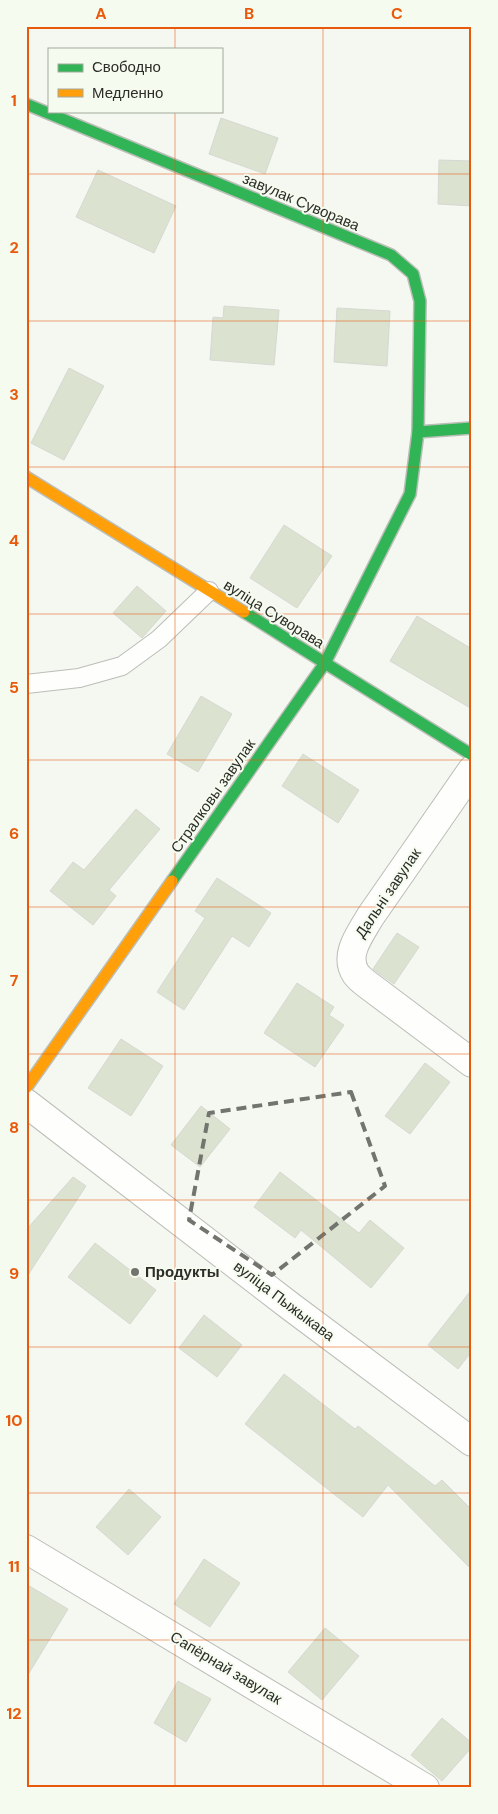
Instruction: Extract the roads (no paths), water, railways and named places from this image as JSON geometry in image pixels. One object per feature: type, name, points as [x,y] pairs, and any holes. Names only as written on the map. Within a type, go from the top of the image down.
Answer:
[{"type":"street","name":"завулак Суворава","points":[[26,104],[391,255],[413,274],[420,301],[418,432]]},
{"type":"street","points":[[418,432],[472,428]]},
{"type":"street","name":"вуліца Суворава","points":[[26,477],[324,663],[410,494],[418,432]]},
{"type":"street","points":[[324,663],[472,755]]},
{"type":"street","name":"Стралковы завулак","points":[[26,1088],[324,663]]},
{"type":"street","name":"Дальні завулак","points":[[472,770],[370,918],[355,942],[351,957],[355,973],[368,985],[472,1063]]},
{"type":"street","name":"вуліца Пыжыкава","points":[[26,1103],[290,1306],[472,1442]]},
{"type":"street","name":"Сапёрнай завулак","points":[[26,1549],[425,1788]]},
{"type":"lane","points":[[26,684],[79,678],[122,666],[159,640],[209,591]]},
{"type":"place","name":"Продукты","points":[[135,1272]]}]
